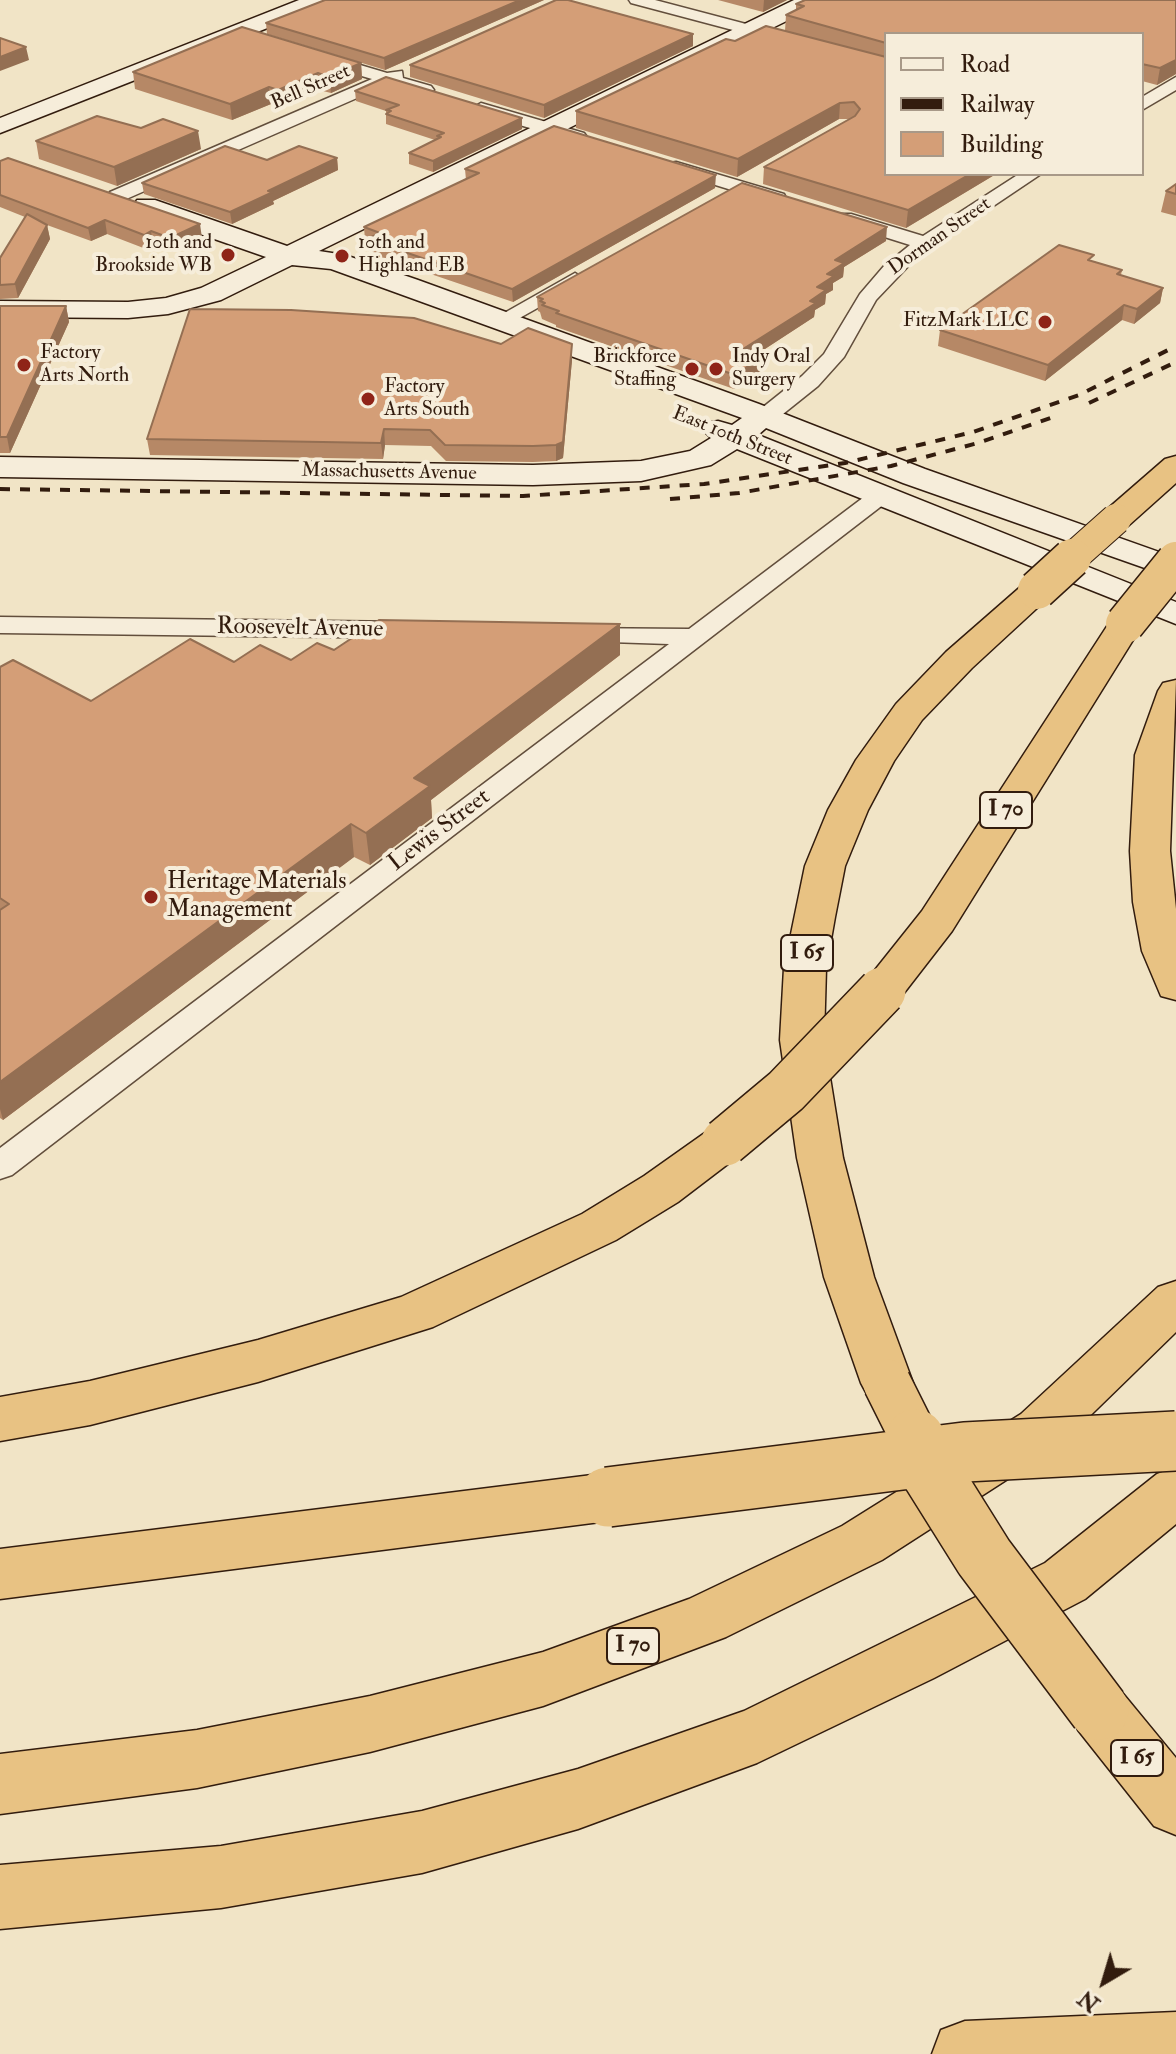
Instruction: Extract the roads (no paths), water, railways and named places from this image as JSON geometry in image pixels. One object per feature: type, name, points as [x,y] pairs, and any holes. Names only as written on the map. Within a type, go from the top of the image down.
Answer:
[{"type":"highway","name":"I 65","points":[[1176,466],[929,691],[909,712],[875,760],[848,810],[825,866],[805,968],[802,1040],[820,1158],[849,1277],[887,1383],[932,1474],[984,1557],[1099,1710],[1176,1805]]},
{"type":"highway","name":"I 70","points":[[0,1419],[90,1403],[227,1369],[415,1313],[599,1227],[661,1189],[725,1142],[786,1091],[882,991],[937,921],[1096,666],[1176,561]]},
{"type":"highway","points":[[1176,691],[1154,755],[1150,851],[1163,951],[1176,985]]},
{"type":"highway","name":"I 70","points":[[0,1784],[197,1759],[370,1724],[543,1679],[706,1619],[862,1543],[1040,1430],[1176,1301]]},
{"type":"highway","points":[[0,1574],[965,1452],[1176,1441]]},
{"type":"highway","points":[[0,1897],[221,1877],[422,1842],[578,1799],[757,1735],[928,1652],[1065,1581],[1176,1491]]},
{"type":"highway","points":[[965,2054],[1176,2045]]},
{"type":"street","points":[[0,126],[318,0]]},
{"type":"street","points":[[637,0],[789,40]]},
{"type":"street","points":[[0,309],[128,310],[193,300],[292,257],[811,0]]},
{"type":"street","points":[[236,33],[262,41]]},
{"type":"street","points":[[307,54],[439,95]]},
{"type":"street","name":"Bell Street","points":[[117,196],[408,69]]},
{"type":"street","points":[[1144,104],[1176,82]]},
{"type":"street","points":[[468,104],[602,144]]},
{"type":"street","points":[[656,161],[792,202]]},
{"type":"street","points":[[718,198],[759,175]]},
{"type":"street","name":"Dorman Street","points":[[765,417],[810,381],[833,357],[880,280],[925,243],[1029,176]]},
{"type":"street","name":"East 10th Street","points":[[87,186],[292,257],[335,261],[765,417],[914,476],[1176,569]]},
{"type":"street","points":[[826,213],[925,243]]},
{"type":"street","name":"East 10th Street","points":[[292,257],[308,274],[734,437],[1176,614]]},
{"type":"street","points":[[502,320],[593,269]]},
{"type":"street","name":"Massachusetts Avenue","points":[[0,467],[533,475],[614,472],[681,464],[700,458],[765,417]]},
{"type":"street","name":"Lewis Street","points":[[0,1166],[880,496]]},
{"type":"street","name":"Roosevelt Avenue","points":[[0,625],[432,631]]},
{"type":"street","points":[[556,632],[696,637]]},
{"type":"railway","points":[[0,489],[523,496],[704,484],[845,463],[973,432],[1079,395],[1176,346]]},
{"type":"railway","points":[[1089,403],[1176,362]]},
{"type":"railway","points":[[670,499],[739,493],[891,466],[978,443],[1056,416]]},
{"type":"place","name":"10th and Brookside WB","points":[[228,255]]},
{"type":"place","name":"10th and Highland EB","points":[[342,256]]},
{"type":"place","name":"FitzMark LLC","points":[[1045,322]]},
{"type":"place","name":"Factory Arts North","points":[[24,365]]},
{"type":"place","name":"Brickforce Staffing","points":[[692,369]]},
{"type":"place","name":"Indy Oral Surgery","points":[[716,369]]},
{"type":"place","name":"Factory Arts South","points":[[368,399]]},
{"type":"place","name":"Heritage Materials Management","points":[[151,897]]}]
